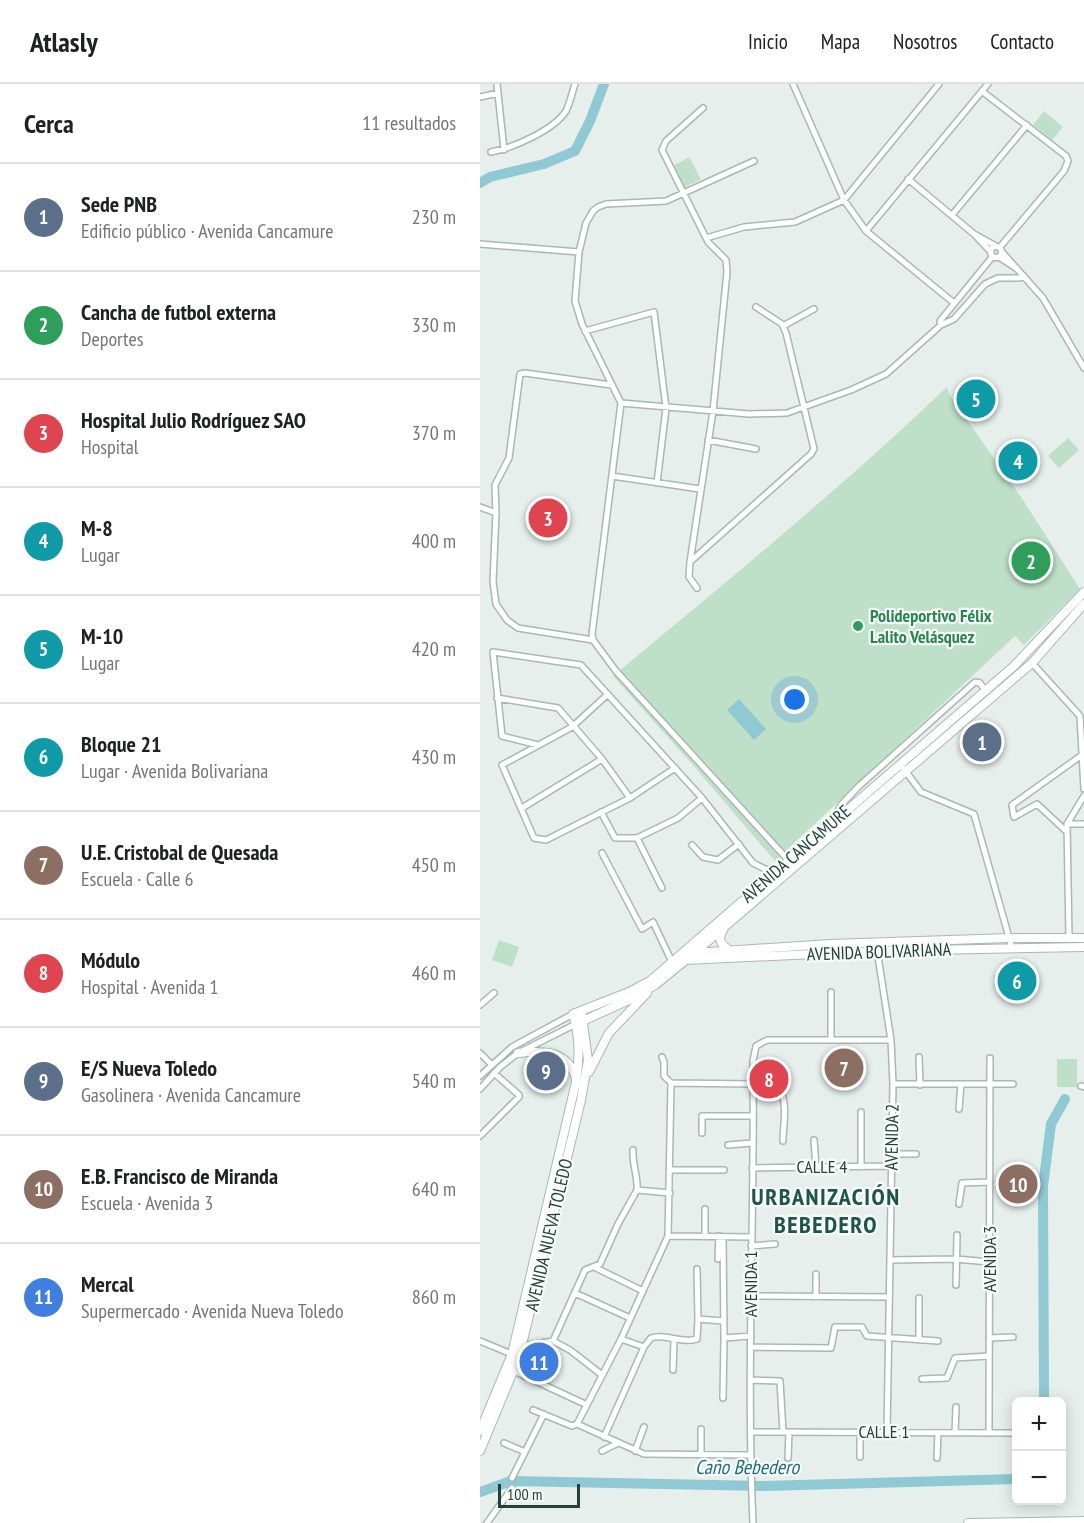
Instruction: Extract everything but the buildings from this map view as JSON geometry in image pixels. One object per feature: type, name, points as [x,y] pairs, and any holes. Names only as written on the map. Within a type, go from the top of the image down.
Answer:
[{"type":"main road","name":"AVENIDA CANCAMURE","points":[[578,1017],[650,981],[679,959],[777,871],[820,840],[832,824],[1014,666],[1084,592]]},
{"type":"main road","name":"AVENIDA CANCAMURE","points":[[694,953],[820,840],[906,772],[1032,663],[1084,604]]},
{"type":"main road","points":[[723,928],[720,943],[731,951]]},
{"type":"main road","name":"AVENIDA BOLIVARIANA","points":[[679,959],[694,953],[885,942],[1084,938]]},
{"type":"main road","name":"AVENIDA BOLIVARIANA","points":[[679,959],[879,951],[1084,947]]},
{"type":"main road","name":"AVENIDA CANCAMURE","points":[[578,1017],[629,1000],[655,985],[679,959]]},
{"type":"main road","points":[[585,1079],[609,1033],[655,985]]},
{"type":"main road","name":"AVENIDA NUEVA TOLEDO","points":[[480,1431],[515,1355],[522,1347],[585,1079],[588,1060],[578,1017]]},
{"type":"main road","name":"AVENIDA NUEVA TOLEDO","points":[[480,1451],[514,1371],[515,1355],[580,1062],[578,1017]]},
{"type":"main road","points":[[519,1053],[538,1051],[554,1054],[568,1065],[574,1073],[576,1082]]},
{"type":"main road","points":[[968,1523],[1084,1521]]},
{"type":"street","points":[[497,84],[504,150]]},
{"type":"street","points":[[491,152],[504,150],[543,130],[561,117],[575,84]]},
{"type":"street","points":[[793,84],[844,200],[866,231],[954,303]]},
{"type":"street","points":[[706,238],[744,227],[795,222],[844,200],[939,84]]},
{"type":"street","points":[[866,231],[988,84]]},
{"type":"street","points":[[941,325],[940,321],[1064,171],[1068,161],[1066,156],[983,92]]},
{"type":"street","points":[[480,97],[498,93]]},
{"type":"street","points":[[698,588],[689,577],[690,562],[713,411],[727,272],[726,260],[706,238],[662,150],[663,146],[704,108]]},
{"type":"street","points":[[952,215],[1027,125]]},
{"type":"street","points":[[754,161],[684,194],[657,203],[613,204],[593,210],[586,223],[579,252],[575,302],[585,331],[621,403],[599,565],[592,629],[593,640],[616,671],[789,861]]},
{"type":"street","points":[[908,179],[1024,276],[1043,298],[1084,368]]},
{"type":"street","points":[[480,244],[579,252]]},
{"type":"street","points":[[621,403],[713,411],[787,413],[851,390],[886,374],[941,325],[954,319],[989,281],[1024,276]]},
{"type":"street","points":[[690,562],[814,449],[786,333],[783,326],[756,307]]},
{"type":"street","points":[[783,326],[814,309]]},
{"type":"street","points":[[585,331],[654,312],[666,408],[657,483]]},
{"type":"street","points":[[593,640],[518,628],[512,625],[500,611],[496,604],[494,582],[495,485],[509,459],[520,374],[611,385]]},
{"type":"street","points":[[708,440],[756,449]]},
{"type":"street","points":[[612,476],[700,489]]},
{"type":"street","points":[[480,507],[496,513]]},
{"type":"street","points":[[1053,626],[1059,633]]},
{"type":"street","points":[[538,745],[502,736],[493,652],[581,665],[702,798],[753,863],[765,869],[777,871]]},
{"type":"street","points":[[1032,663],[1082,714],[1084,789]]},
{"type":"street","points":[[832,824],[841,805],[858,787],[975,682],[980,683],[990,698]]},
{"type":"street","points":[[608,694],[572,727],[502,765],[534,838],[546,840],[630,798],[675,768]]},
{"type":"street","points":[[497,698],[558,708],[572,727],[602,759],[630,798]]},
{"type":"street","points":[[1067,832],[1037,804],[1014,817],[1012,805],[1082,755]]},
{"type":"street","points":[[522,808],[602,759]]},
{"type":"street","points":[[901,764],[921,792],[974,814],[1012,948]]},
{"type":"street","points":[[1069,938],[1066,824],[1084,796]]},
{"type":"street","points":[[601,812],[615,838],[637,838],[678,818],[702,798]]},
{"type":"street","points":[[1066,824],[1084,824]]},
{"type":"street","points":[[637,838],[662,888]]},
{"type":"street","points":[[692,845],[703,857],[718,860],[740,844]]},
{"type":"street","points":[[602,853],[642,929],[653,922],[679,959]]},
{"type":"street","points":[[872,943],[879,951],[885,942]]},
{"type":"street","name":"AVENIDA 2","points":[[879,951],[891,1040],[893,1084],[887,1432]]},
{"type":"street","points":[[831,992],[831,1040],[891,1040]]},
{"type":"street","points":[[480,1005],[494,993]]},
{"type":"street","name":"AVENIDA CANCAMURE","points":[[480,1089],[494,1073],[519,1053],[578,1017]]},
{"type":"street","name":"AVENIDA CANCAMURE","points":[[480,1076],[512,1047],[578,1017]]},
{"type":"street","name":"AVENIDA 1","points":[[753,1523],[751,1237],[753,1061],[756,1046],[767,1040],[831,1040]]},
{"type":"street","points":[[480,1053],[491,1064]]},
{"type":"street","points":[[662,1057],[664,1076],[671,1083],[753,1087],[780,1091],[784,1102],[783,1141]]},
{"type":"street","points":[[920,1057],[920,1085]]},
{"type":"street","name":"AVENIDA 3","points":[[989,1433],[990,1058]]},
{"type":"street","points":[[480,1136],[519,1097],[494,1073]]},
{"type":"street","points":[[577,1424],[621,1339],[668,1236],[671,1083]]},
{"type":"street","points":[[893,1084],[1013,1084]]},
{"type":"street","points":[[959,1108],[961,1084]]},
{"type":"street","points":[[861,1112],[861,1167]]},
{"type":"street","points":[[702,1133],[702,1116],[753,1116]]},
{"type":"street","points":[[814,1140],[816,1167]]},
{"type":"street","points":[[728,1144],[752,1143]]},
{"type":"street","points":[[553,1341],[585,1270],[600,1264],[637,1190],[638,1179],[633,1150]]},
{"type":"street","points":[[891,1154],[916,1154]]},
{"type":"street","name":"CALLE 4","points":[[752,1168],[891,1166]]},
{"type":"street","points":[[670,1170],[724,1170]]},
{"type":"street","points":[[959,1204],[962,1184],[990,1182]]},
{"type":"street","points":[[637,1190],[670,1193]]},
{"type":"street","points":[[705,1209],[705,1236]]},
{"type":"street","points":[[956,1285],[957,1235]]},
{"type":"street","points":[[668,1236],[751,1237]]},
{"type":"street","points":[[718,1259],[721,1237]]},
{"type":"street","points":[[721,1237],[723,1398]]},
{"type":"street","points":[[751,1246],[775,1244]]},
{"type":"street","points":[[891,1260],[956,1259],[990,1262]]},
{"type":"street","points":[[593,1267],[643,1292]]},
{"type":"street","points":[[604,1437],[644,1347],[651,1338],[659,1336],[674,1340],[697,1339],[697,1269]]},
{"type":"street","points":[[816,1274],[816,1297]]},
{"type":"street","points":[[575,1293],[630,1318]]},
{"type":"street","points":[[752,1296],[889,1297]]},
{"type":"street","points":[[919,1298],[919,1340]]},
{"type":"street","points":[[698,1319],[723,1321]]},
{"type":"street","points":[[751,1347],[831,1348],[835,1327],[862,1327],[867,1336],[938,1341]]},
{"type":"street","points":[[724,1338],[752,1336]]},
{"type":"street","points":[[989,1338],[1013,1337]]},
{"type":"street","points":[[621,1339],[644,1347]]},
{"type":"street","points":[[673,1370],[674,1340]]},
{"type":"street","points":[[480,1341],[515,1355]]},
{"type":"street","points":[[522,1347],[553,1341],[570,1350],[602,1375]]},
{"type":"street","points":[[922,1379],[947,1378],[955,1358],[989,1356]]},
{"type":"street","points":[[514,1371],[587,1405]]},
{"type":"street","points":[[752,1380],[780,1381],[788,1458]]},
{"type":"street","points":[[955,1433],[956,1407]]},
{"type":"street","points":[[533,1410],[572,1426],[577,1424],[644,1454],[751,1455]]},
{"type":"street","points":[[512,1478],[544,1414]]},
{"type":"street","points":[[635,1451],[645,1427]]},
{"type":"street","points":[[701,1429],[701,1455]]},
{"type":"street","name":"CALLE 1","points":[[752,1432],[1012,1433]]},
{"type":"street","points":[[860,1432],[860,1457]]},
{"type":"street","points":[[937,1458],[938,1433]]},
{"type":"street","points":[[504,1443],[525,1452]]},
{"type":"street","points":[[602,1451],[618,1443]]},
{"type":"street","points":[[487,1523],[512,1488]]},
{"type":"green space","points":[[1044,111],[1063,127],[1052,140],[1033,125]]},
{"type":"green space","points":[[689,157],[701,179],[685,187],[673,166]]},
{"type":"green space","name":"Polideportivo Félix Lalito Velásquez","points":[[947,387],[949,394],[1023,500],[1080,589],[1024,645],[1015,636],[775,861],[613,676],[824,498]]},
{"type":"green space","points":[[1068,438],[1079,450],[1059,468],[1048,456]]},
{"type":"green space","points":[[499,940],[519,947],[512,967],[492,960]]},
{"type":"green space","points":[[1057,1059],[1077,1059],[1077,1087],[1057,1087]]},
{"type":"water","points":[[739,699],[766,729],[754,740],[727,710]]},
{"type":"waterway","points":[[480,183],[490,177],[544,164],[575,151],[590,121],[604,84]]},
{"type":"waterway","name":"Caño Bebedero","points":[[1044,1397],[1043,1186],[1051,1124],[1065,1099]]},
{"type":"waterway","name":"Caño Bebedero","points":[[480,1492],[511,1481],[764,1486],[1012,1479]]},
{"type":"place","name":"M-10","points":[[976,399]]},
{"type":"place","name":"M-8","points":[[1018,461]]},
{"type":"place","name":"Hospital Julio Rodríguez SAO","points":[[548,518]]},
{"type":"place","name":"Cancha de futbol externa","points":[[1031,561]]},
{"type":"place","name":"Polideportivo Félix Lalito Velásquez","points":[[858,626]]},
{"type":"place","name":"Sede PNB","points":[[982,742]]},
{"type":"place","name":"Bloque 21","points":[[1017,981]]},
{"type":"place","name":"U.E. Cristobal de Quesada","points":[[844,1068]]},
{"type":"place","name":"E/S Nueva Toledo","points":[[546,1071]]},
{"type":"place","name":"Módulo","points":[[769,1079]]},
{"type":"place","name":"E.B. Francisco de Miranda","points":[[1018,1184]]},
{"type":"place","name":"Mercal","points":[[539,1362]]},
{"type":"district","name":"URBANIZACIÓN BEBEDERO","points":[[826,1211]]}]
